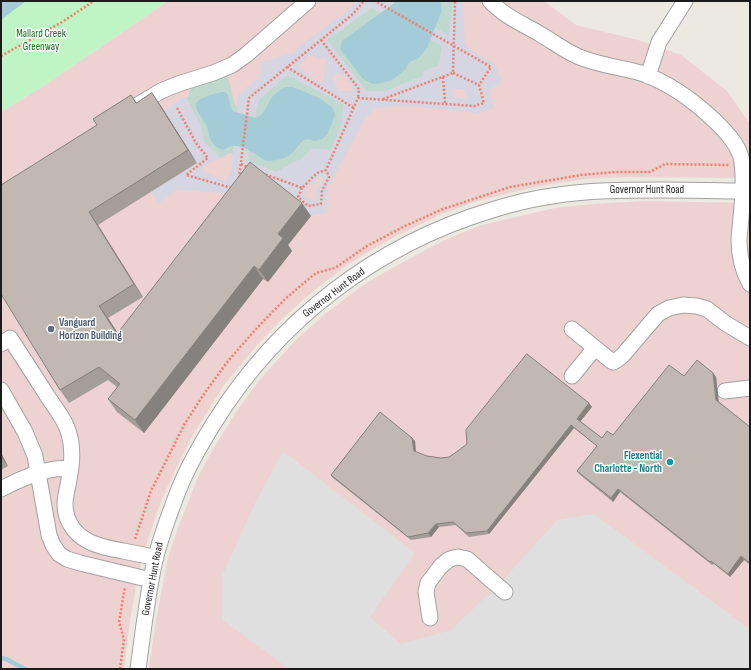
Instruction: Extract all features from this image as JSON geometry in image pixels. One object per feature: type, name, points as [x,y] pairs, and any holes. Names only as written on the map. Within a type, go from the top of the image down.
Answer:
[{"type":"street","points":[[123,114],[178,84],[213,73],[232,65],[246,55],[308,1]]},
{"type":"street","points":[[490,1],[505,14],[576,55],[595,62],[623,68],[668,84],[685,95],[718,124],[737,148],[742,165],[746,191],[739,247],[741,263],[750,284]]},
{"type":"street","points":[[648,76],[659,42],[684,1]]},
{"type":"street","name":"Governor Hunt Road","points":[[138,669],[151,580],[165,526],[179,487],[203,441],[226,403],[239,385],[288,330],[321,301],[356,274],[431,232],[478,214],[510,205],[552,196],[596,191],[746,191]]},
{"type":"street","points":[[572,329],[611,361],[616,362],[658,314],[669,308],[683,305],[697,306],[707,309],[725,323],[750,338]]},
{"type":"street","points":[[1,344],[10,338],[62,419],[69,433],[72,447],[71,468],[65,507],[66,517],[71,525],[79,536],[90,542],[106,548],[156,558]]},
{"type":"street","points":[[572,376],[595,348]]},
{"type":"street","points":[[725,391],[750,388]]},
{"type":"street","points":[[1,390],[25,432],[35,456],[49,535],[59,554],[80,563],[151,580]]},
{"type":"street","points":[[1,489],[38,473],[55,469],[71,468]]},
{"type":"street","points":[[46,522],[66,517]]},
{"type":"street","points":[[430,618],[427,600],[427,587],[440,567],[448,560],[458,557],[467,560],[505,592]]},
{"type":"path","points":[[1,56],[62,22],[94,1]]},
{"type":"path","points":[[238,182],[249,98],[353,14],[364,1]]},
{"type":"path","points":[[358,98],[474,106],[484,103],[479,85],[490,67],[375,1]]},
{"type":"path","points":[[453,74],[455,1]]},
{"type":"path","points":[[321,40],[359,89],[358,98],[354,108],[326,170],[329,177],[322,190],[321,204],[308,206],[298,197],[302,188],[316,173],[326,170]]},
{"type":"path","points":[[287,67],[354,108]]},
{"type":"path","points":[[381,100],[453,74],[479,85]]},
{"type":"path","points":[[443,77],[445,104]]},
{"type":"path","points":[[177,108],[196,144],[208,158],[186,176],[235,188],[232,193]]},
{"type":"path","points":[[241,164],[254,170]]},
{"type":"path","points":[[131,552],[151,491],[184,425],[204,394],[228,360],[256,329],[286,298],[316,273],[335,268],[367,246],[430,214],[510,187],[581,175],[615,172],[650,172],[665,164],[742,165]]},
{"type":"path","points":[[261,172],[302,188]]},
{"type":"path","points":[[120,669],[124,639],[119,622],[127,574]]},
{"type":"shaded area","points":[[168,1],[544,1],[576,25],[638,40],[681,55],[727,91],[750,124],[750,178],[599,178],[551,184],[521,190],[471,203],[442,214],[396,236],[347,265],[307,296],[258,344],[224,385],[194,433],[162,499],[151,530],[138,574],[124,669],[1,669],[1,112],[45,85]]},
{"type":"shaded area","points":[[356,1],[390,1],[449,36],[453,3],[451,1],[463,1],[465,46],[495,64],[502,83],[489,89],[494,108],[478,113],[408,106],[376,108],[366,117],[328,187],[327,212],[311,216],[259,175],[199,246],[225,193],[176,190],[159,203],[151,192],[197,163],[164,112],[180,99],[186,97],[201,126],[204,142],[221,158],[204,166],[202,171],[225,181],[231,172],[238,106],[237,99],[239,95],[247,88],[246,87],[258,79],[259,80],[262,62],[296,52],[295,50],[337,18],[340,18]],"holes":[[[372,8],[442,46],[439,66],[423,71],[423,76],[385,91],[366,91],[327,40]],[[309,55],[326,60],[323,83],[314,80],[299,66]],[[338,72],[351,83],[354,91],[338,91],[333,77]],[[287,75],[343,104],[342,125],[331,150],[311,148],[301,159],[276,172],[249,161],[248,155],[258,101]],[[452,89],[464,89],[467,99],[453,97]],[[319,177],[324,177],[318,187],[315,201],[304,197],[307,186],[314,183]]]},
{"type":"shaded area","points":[[644,201],[750,203],[750,669],[149,669],[156,620],[168,558],[198,477],[236,412],[262,377],[295,341],[324,315],[368,282],[429,248],[454,236],[482,225],[555,208]]},
{"type":"shaded area","points":[[283,451],[415,553],[370,617],[401,644],[451,630],[502,581],[557,520],[594,514],[750,629],[750,669],[289,669],[223,620],[222,576],[255,503]]},
{"type":"green space","name":"Mallard Creek Greenway","points":[[1,1],[168,1],[45,85],[1,112]]},
{"type":"green space","points":[[390,1],[451,1],[453,3],[449,36]]},
{"type":"green space","points":[[372,8],[442,46],[439,66],[423,71],[423,76],[385,91],[366,91],[327,40]]},
{"type":"green space","points":[[227,73],[235,105],[238,106],[233,154],[230,153],[221,158],[204,142],[201,126],[186,97],[188,97],[192,86]]},
{"type":"green space","points":[[287,74],[343,104],[342,125],[331,150],[311,149],[301,159],[276,172],[249,161],[248,155],[258,101]]},
{"type":"water","points":[[1,1],[26,1],[1,20]]},
{"type":"water","points":[[439,1],[441,3],[442,10],[427,48],[419,58],[409,62],[405,70],[392,80],[373,84],[363,79],[340,49],[342,41],[396,2]]},
{"type":"water","points":[[286,87],[293,87],[319,98],[333,108],[335,115],[328,133],[322,139],[315,141],[307,139],[287,157],[266,161],[241,147],[230,146],[224,150],[214,145],[209,135],[207,126],[196,107],[198,101],[218,92],[224,92],[228,95],[231,108],[235,112],[256,118],[262,114],[272,97]]},
{"type":"building","points":[[152,93],[188,150],[89,212],[134,284],[99,306],[117,334],[250,162],[302,203],[278,234],[283,238],[259,270],[254,266],[135,420],[108,399],[120,384],[99,367],[60,390],[1,294],[1,185],[97,125],[93,119],[131,95],[136,103]]},
{"type":"building","points":[[527,354],[589,403],[577,419],[602,438],[607,431],[613,435],[669,365],[684,376],[697,360],[713,373],[716,400],[750,427],[750,563],[741,556],[728,574],[711,561],[710,562],[618,489],[611,498],[577,471],[597,446],[571,425],[487,531],[466,533],[453,522],[436,524],[428,533],[408,537],[331,475],[380,412],[412,438],[414,451],[427,456],[441,458],[449,457],[467,444],[466,430]]},
{"type":"waterway","points":[[1,658],[25,669]]},
{"type":"place","name":"Vanguard Horizon Building","points":[[51,329]]},
{"type":"place","name":"Flexential Charlotte - North","points":[[670,462]]}]
